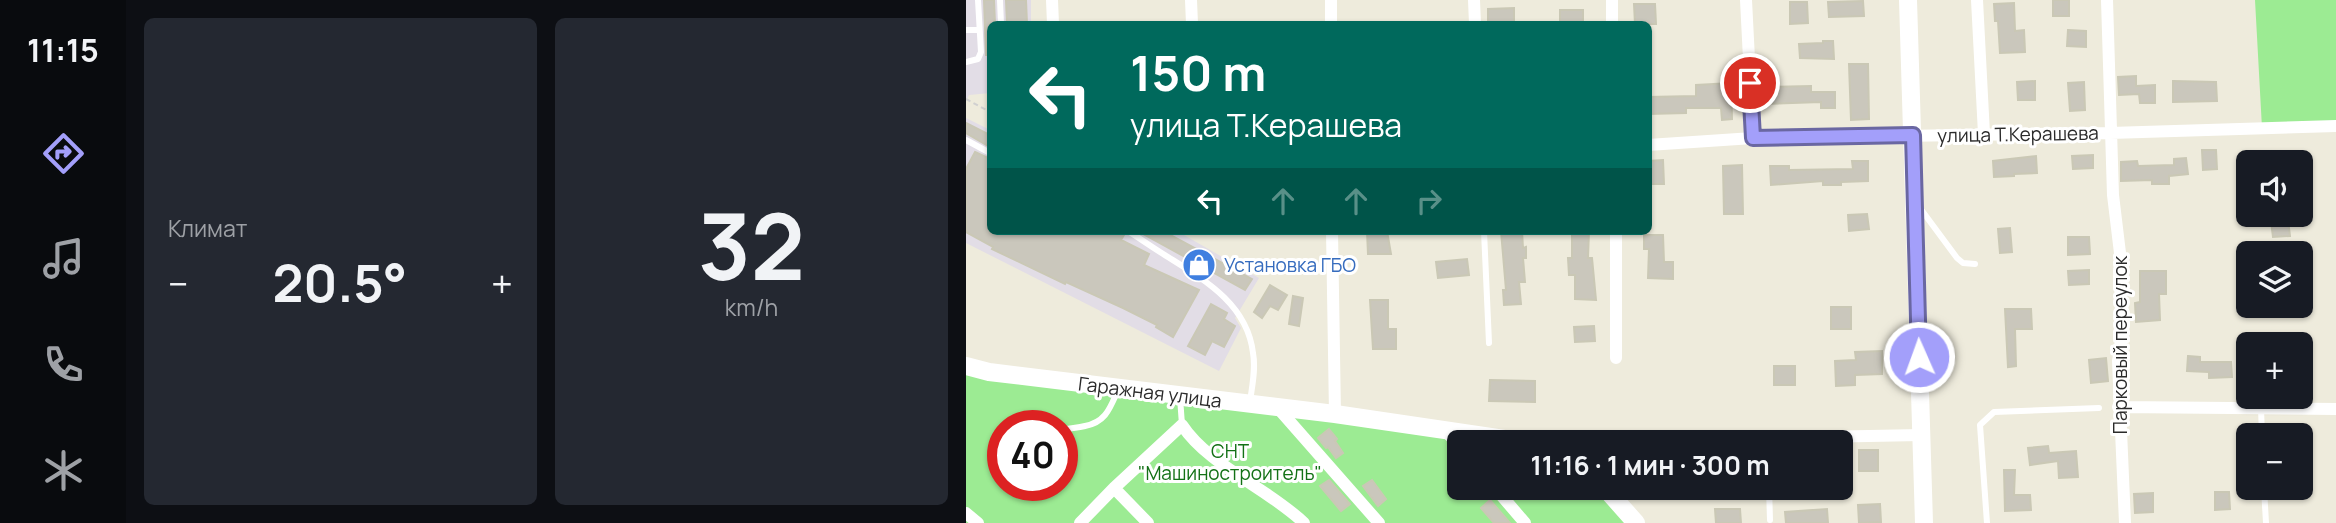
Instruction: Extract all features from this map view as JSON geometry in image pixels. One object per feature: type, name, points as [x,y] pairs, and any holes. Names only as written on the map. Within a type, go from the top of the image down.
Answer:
[{"type":"street","points":[[1052,0],[1052,21]]},
{"type":"street","points":[[1191,0],[1192,21]]},
{"type":"street","points":[[1331,0],[1331,21]]},
{"type":"street","points":[[1474,0],[1475,21]]},
{"type":"street","points":[[1612,0],[1612,21]]},
{"type":"street","points":[[1746,0],[1753,138]]},
{"type":"street","points":[[1908,0],[1924,523]]},
{"type":"street","points":[[1977,0],[1984,134]]},
{"type":"street","name":"Парковый переулок","points":[[2107,0],[2113,195],[2124,324],[2118,361],[2118,407],[2125,523]]},
{"type":"street","name":"улица Т.Керашева","points":[[1652,145],[1753,138],[2110,133],[2336,126]]},
{"type":"street","points":[[1332,235],[1335,414]]},
{"type":"street","points":[[1616,235],[1616,358]]},
{"type":"street","name":"Гаражная улица","points":[[966,366],[989,373],[1450,430]]},
{"type":"street","points":[[1277,407],[1379,523]]},
{"type":"street","points":[[2118,407],[2236,408]]},
{"type":"street","points":[[2313,409],[2336,409]]},
{"type":"street","points":[[1080,523],[1182,425],[1189,436],[1206,451],[1272,496],[1304,523]]},
{"type":"street","points":[[1444,429],[1447,432]]},
{"type":"street","points":[[1853,438],[1921,435]]},
{"type":"street","points":[[1114,488],[1148,523]]},
{"type":"street","points":[[1505,500],[1525,523]]},
{"type":"street","points":[[1616,500],[1636,523]]},
{"type":"street","points":[[966,513],[978,523]]},
{"type":"lane","points":[[966,62],[978,59],[981,52],[978,0]]},
{"type":"lane","points":[[1000,0],[1001,21]]},
{"type":"lane","points":[[966,30],[978,30]]},
{"type":"lane","points":[[966,140],[987,151]]},
{"type":"lane","points":[[1914,201],[1957,258],[1964,263],[1975,264]]},
{"type":"lane","points":[[1134,235],[1208,282],[1231,304],[1246,326],[1253,352],[1254,376],[1249,404]]},
{"type":"lane","points":[[1484,235],[1489,343]]},
{"type":"lane","points":[[1078,427],[1100,421],[1108,414],[1118,388]]},
{"type":"lane","points":[[1180,397],[1182,425]]},
{"type":"lane","points":[[1987,523],[1980,425],[1994,412],[2099,408]]},
{"type":"lane","points":[[1769,500],[1770,520]]},
{"type":"lane","points":[[2265,500],[2266,523]]},
{"type":"path","points":[[966,99],[987,110]]},
{"type":"shaded area","points":[[966,0],[1031,0],[1031,21],[987,21],[987,93],[969,95],[966,101]]},
{"type":"shaded area","points":[[966,118],[987,128],[987,235],[1184,235],[1259,278],[1235,318],[1241,328],[1219,371],[966,243]]},
{"type":"green space","points":[[2255,0],[2336,0],[2336,126],[2262,128]]},
{"type":"green space","name":"СНТ \"Машиностроитель\"","points":[[966,366],[1447,431],[1447,500],[1616,500],[1636,523],[966,523]]},
{"type":"building","points":[[984,0],[994,0],[995,21],[987,21],[986,55]]},
{"type":"building","points":[[1006,0],[1026,0],[1027,21],[1007,21]]},
{"type":"building","points":[[2053,0],[2069,0],[2069,16],[2053,16]]},
{"type":"building","points":[[1863,1],[1864,16],[1829,17],[1828,2]]},
{"type":"building","points":[[1790,2],[1807,2],[1808,23],[1790,24]]},
{"type":"building","points":[[2014,3],[2015,31],[2024,30],[2025,52],[2000,53],[1994,4]]},
{"type":"building","points":[[1634,4],[1655,4],[1656,24],[1652,24],[1652,21],[1635,21]]},
{"type":"building","points":[[1514,8],[1514,21],[1488,21],[1488,9]]},
{"type":"building","points":[[1560,10],[1583,10],[1583,21],[1560,21]]},
{"type":"building","points":[[2068,30],[2086,31],[2086,47],[2067,46]]},
{"type":"building","points":[[1833,41],[1834,59],[1800,58],[1799,44]]},
{"type":"building","points":[[1849,64],[1868,64],[1869,119],[1851,120]]},
{"type":"building","points":[[2136,76],[2136,86],[2155,85],[2155,103],[2140,103],[2139,94],[2119,95],[2118,77]]},
{"type":"building","points":[[2035,81],[2035,100],[2018,100],[2017,82]]},
{"type":"building","points":[[2173,81],[2216,82],[2217,101],[2173,102]]},
{"type":"building","points":[[2084,82],[2085,110],[2070,111],[2068,83]]},
{"type":"building","points":[[1731,83],[1732,119],[1722,120],[1721,108],[1686,108],[1686,113],[1652,114],[1652,97],[1696,96],[1696,85]]},
{"type":"building","points":[[1811,86],[1811,92],[1835,92],[1835,108],[1821,108],[1821,102],[1763,104],[1763,87]]},
{"type":"building","points":[[966,123],[987,134],[987,145],[966,133]]},
{"type":"building","points":[[2202,150],[2216,150],[2217,169],[2203,170]]},
{"type":"building","points":[[975,152],[987,158],[987,235],[1124,235],[1121,240],[1149,254],[1144,265],[1199,290],[1173,337],[1156,327],[1157,325],[992,249],[993,247],[966,232],[966,169]]},
{"type":"building","points":[[2093,155],[2093,168],[2073,169],[2072,156]]},
{"type":"building","points":[[2036,156],[2037,173],[1994,177],[1993,161]]},
{"type":"building","points":[[2186,158],[2188,174],[2169,176],[2169,184],[2152,184],[2152,180],[2121,181],[2121,162],[2137,161],[2138,166],[2174,165],[2174,159]]},
{"type":"building","points":[[1663,160],[1664,184],[1652,184],[1652,161]]},
{"type":"building","points":[[1852,161],[1868,161],[1868,181],[1841,182],[1841,185],[1823,185],[1823,181],[1771,185],[1770,166],[1789,166],[1789,170],[1853,169]]},
{"type":"building","points":[[1742,165],[1743,214],[1724,214],[1723,166]]},
{"type":"building","points":[[1867,214],[1869,229],[1849,231],[1848,215]]},
{"type":"building","points":[[2272,227],[2289,227],[2290,236],[2273,237]]},
{"type":"building","points":[[2010,228],[2012,252],[2000,253],[1998,229]]},
{"type":"building","points":[[1145,235],[1170,235],[1252,279],[1245,290]]},
{"type":"building","points":[[1367,235],[1388,235],[1391,254],[1368,254]]},
{"type":"building","points":[[1501,235],[1522,235],[1526,258],[1523,258],[1525,282],[1519,282],[1521,304],[1504,305],[1503,290],[1506,290]]},
{"type":"building","points":[[1572,235],[1589,235],[1588,258],[1592,258],[1596,300],[1575,299],[1575,275],[1569,275],[1568,258],[1572,258]]},
{"type":"building","points":[[1644,235],[1663,235],[1664,262],[1673,262],[1673,279],[1648,278],[1649,249],[1644,249]]},
{"type":"building","points":[[2068,237],[2089,237],[2090,254],[2068,255]]},
{"type":"building","points":[[1467,259],[1469,275],[1438,278],[1436,262]]},
{"type":"building","points":[[2089,270],[2089,284],[2069,285],[2068,271]]},
{"type":"building","points":[[2140,271],[2166,271],[2166,294],[2159,294],[2160,320],[2136,322],[2135,303],[2140,302]]},
{"type":"building","points":[[1270,285],[1287,295],[1278,310],[1270,306],[1262,318],[1254,312]]},
{"type":"building","points":[[1293,296],[1303,298],[1299,326],[1289,324]]},
{"type":"building","points":[[1370,300],[1388,300],[1388,329],[1396,329],[1396,349],[1373,349]]},
{"type":"building","points":[[1211,304],[1227,313],[1224,319],[1235,326],[1224,347],[1212,341],[1205,355],[1188,346]]},
{"type":"building","points":[[1831,307],[1851,307],[1851,329],[1831,329]]},
{"type":"building","points":[[2005,309],[2031,309],[2032,329],[2015,329],[2016,366],[2008,367]]},
{"type":"building","points":[[1594,326],[1595,341],[1575,342],[1574,327]]},
{"type":"building","points":[[1882,351],[1882,374],[1855,375],[1855,385],[1836,386],[1835,361],[1856,360],[1855,352]]},
{"type":"building","points":[[2188,356],[2200,357],[2200,362],[2231,362],[2232,377],[2209,378],[2209,372],[2187,371]]},
{"type":"building","points":[[2106,358],[2108,381],[2091,383],[2089,360]]},
{"type":"building","points":[[1774,366],[1795,366],[1795,385],[1774,385]]},
{"type":"building","points":[[1490,380],[1535,381],[1535,402],[1489,401]]},
{"type":"building","points":[[1329,429],[1343,453],[1336,458],[1318,438]]},
{"type":"building","points":[[2048,446],[2049,453],[2076,451],[2078,477],[2059,478],[2058,461],[2030,465],[2028,448]]},
{"type":"building","points":[[1859,450],[1878,450],[1878,471],[1859,471]]},
{"type":"building","points":[[2004,470],[2015,470],[2014,495],[2030,495],[2031,510],[2005,511]]},
{"type":"building","points":[[1329,480],[1350,504],[1341,511],[1320,486]]},
{"type":"building","points":[[1372,480],[1386,499],[1378,506],[1363,486]]},
{"type":"building","points":[[2215,492],[2229,492],[2230,509],[2215,510]]},
{"type":"building","points":[[2153,493],[2153,512],[2135,513],[2134,494]]},
{"type":"building","points":[[1490,500],[1510,523],[1494,523],[1481,508]]},
{"type":"building","points":[[1880,504],[1881,522],[1859,523],[1858,505]]},
{"type":"building","points":[[1715,509],[1740,509],[1741,523],[1716,523]]},
{"type":"building","points":[[1827,509],[1828,523],[1786,523],[1785,512]]},
{"type":"place","name":"Установка ГБО","points":[[1199,265]]},
{"type":"route","points":[[1750,83],[1753,138],[1913,135],[1919,357]]}]
